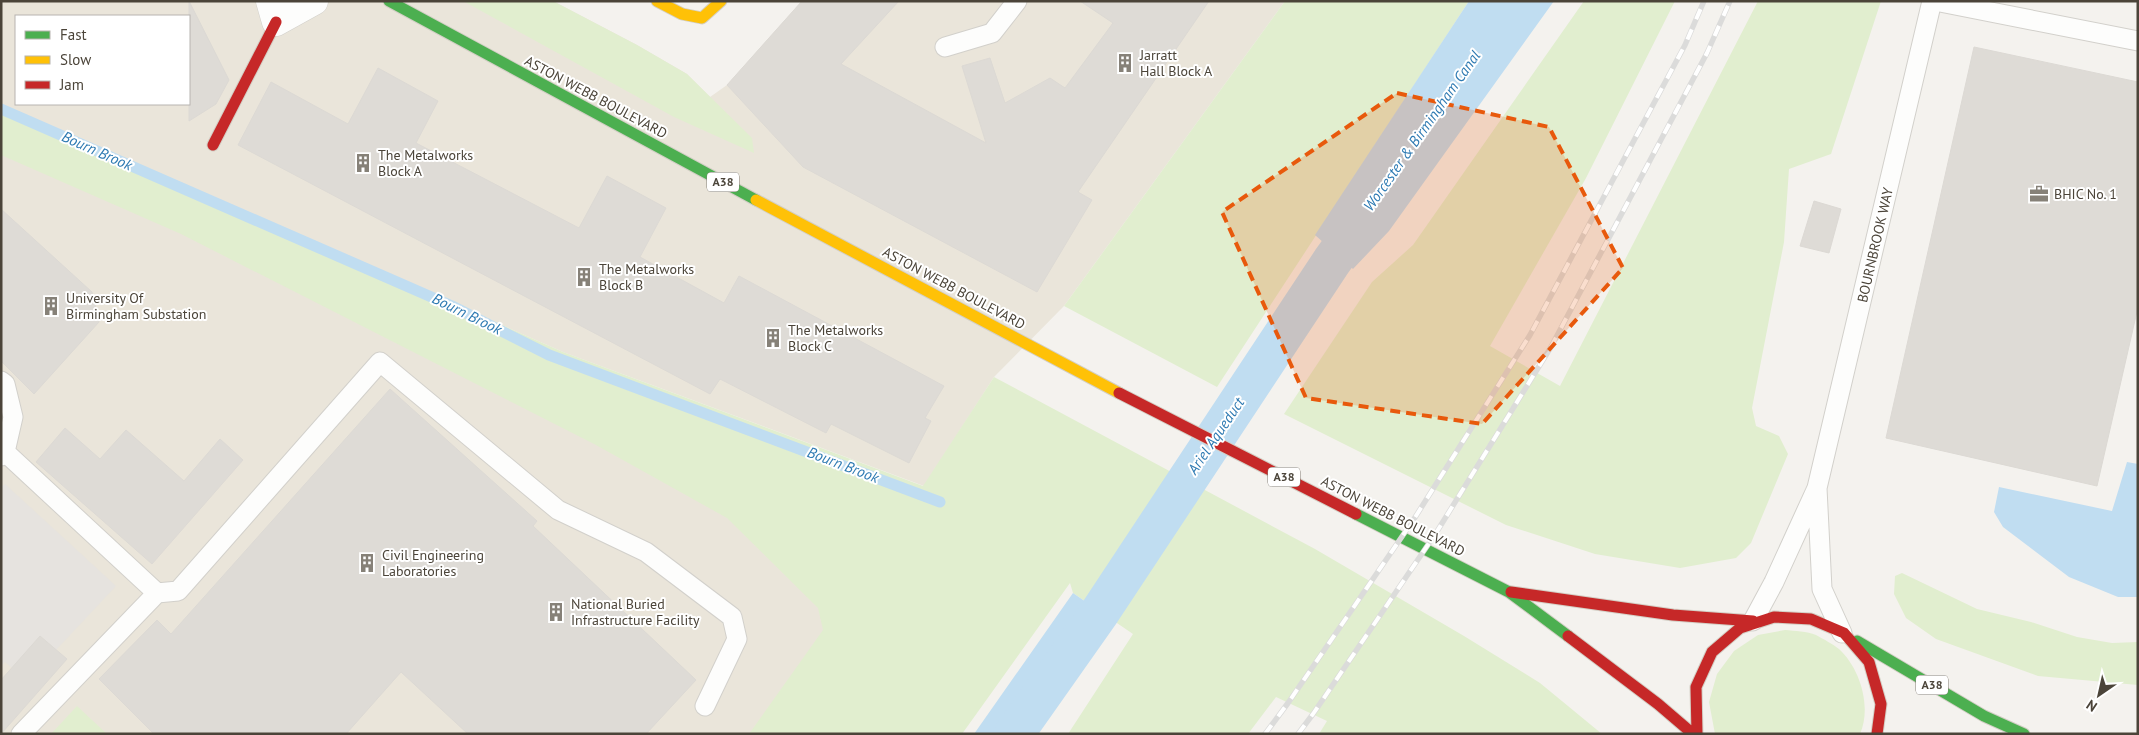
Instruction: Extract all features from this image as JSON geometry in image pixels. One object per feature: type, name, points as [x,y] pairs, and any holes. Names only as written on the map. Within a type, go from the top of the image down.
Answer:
[{"type":"main road","name":"ASTON WEBB BOULEVARD","points":[[389,1],[508,67],[1058,362],[1509,592],[1658,704],[1693,734]]},
{"type":"main road","points":[[657,1],[682,14],[702,18],[721,1]]},
{"type":"main road","points":[[213,145],[273,12]]},
{"type":"main road","name":"ASTON WEBB BOULEVARD","points":[[1509,592],[1673,615],[1753,621]]},
{"type":"main road","name":"A38","points":[[1697,734],[1694,717],[1696,687],[1707,659],[1727,636],[1753,621],[1784,614],[1815,618],[1984,716],[2024,734]]},
{"type":"main road","name":"A38","points":[[1842,632],[1862,652],[1876,677],[1881,705],[1877,734]]},
{"type":"street","points":[[273,12],[314,1]]},
{"type":"lane","points":[[946,47],[992,33],[1017,1]]},
{"type":"lane","name":"BOURNBROOK WAY","points":[[1817,488],[1934,1],[2138,42]]},
{"type":"lane","points":[[21,734],[157,593],[178,591],[380,362],[558,510],[646,552],[732,617],[737,639],[705,706]]},
{"type":"lane","points":[[1,381],[5,384],[13,417],[3,454],[157,593]]},
{"type":"lane","points":[[1753,621],[1774,582],[1817,488]]},
{"type":"lane","points":[[1817,488],[1822,589],[1842,632]]},
{"type":"highlighted area","points":[[1397,93],[1549,127],[1623,268],[1482,424],[1306,398],[1222,212]]},
{"type":"shaded area","points":[[1,1],[553,1],[637,45],[687,74],[710,97],[727,85],[802,1],[1285,1],[1064,306],[994,377],[924,486],[563,352],[1,104]]},
{"type":"shaded area","points":[[1,125],[648,404],[940,734],[1,734]]},
{"type":"shaded area","points":[[5,484],[116,586],[56,650],[40,636],[12,668],[5,662],[1,666],[1,488]]},
{"type":"green space","points":[[463,1],[553,1],[637,45],[687,74],[752,138],[754,153],[674,117]]},
{"type":"green space","points":[[1285,1],[1469,1],[1217,387],[1064,306]]},
{"type":"green space","points":[[1584,1],[1675,1],[1586,178],[1490,346],[1560,386],[1758,1],[1881,1],[1831,154],[1789,169],[1784,242],[1752,408],[1756,426],[1779,436],[1788,454],[1751,543],[1736,558],[1680,568],[1595,554],[1506,525],[1284,414],[1372,282],[1413,245]]},
{"type":"green space","points":[[1,104],[563,352],[923,486],[994,377],[1315,549],[1464,636],[1540,683],[1602,734],[1319,734],[1327,721],[1276,697],[1248,734],[1068,734],[1133,634],[1073,593],[1070,583],[962,734],[749,734],[823,630],[818,608],[727,518],[596,445],[181,234],[1,155]]},
{"type":"green space","points":[[1902,573],[1977,609],[2031,622],[2077,637],[2112,643],[2138,642],[2138,685],[2038,676],[1936,639],[1906,618],[1894,594],[1895,576]]},
{"type":"green space","points":[[1785,630],[1816,635],[1837,647],[1853,666],[1862,688],[1864,700],[1865,712],[1860,734],[1715,734],[1709,702],[1717,674],[1734,651],[1758,635]]},
{"type":"green space","points":[[77,706],[107,734],[51,734]]},
{"type":"water","name":"Worcester & Birmingham Canal","points":[[1469,1],[1554,1],[1389,231],[1353,269],[1315,235]]},
{"type":"water","points":[[2127,462],[2138,464],[2138,597],[2118,597],[2069,577],[2003,527],[1994,512],[1999,487],[2112,511]]},
{"type":"water","points":[[1073,593],[1112,620],[1036,734],[974,734]]},
{"type":"building","points":[[189,1],[229,80],[216,104],[189,121],[190,15]]},
{"type":"building","points":[[802,1],[899,1],[841,64],[986,143],[962,66],[990,58],[1005,103],[1050,78],[1065,88],[1113,23],[1080,1],[1209,1],[1078,192],[1092,200],[1037,292],[803,167],[727,85]]},
{"type":"building","name":"BHIC No. 1","points":[[1974,47],[2138,82],[2138,307],[2097,486],[1886,438]]},
{"type":"building","points":[[378,68],[438,101],[416,143],[579,228],[607,176],[666,208],[640,257],[724,303],[739,276],[944,386],[925,418],[931,421],[909,463],[831,424],[826,433],[720,379],[710,394],[238,145],[271,82],[348,124]]},
{"type":"building","points":[[1814,201],[1841,209],[1829,253],[1800,246]]},
{"type":"building","name":"University Of Birmingham Substation","points":[[1,209],[92,292],[99,322],[34,394],[1,361]]},
{"type":"building","points":[[390,389],[537,521],[533,526],[696,680],[646,734],[468,734],[401,672],[346,734],[154,734],[99,679],[157,620],[171,634]]},
{"type":"building","points":[[65,428],[100,459],[126,430],[184,481],[220,439],[243,460],[152,564],[36,462]]},
{"type":"building","points":[[40,636],[67,659],[1,734],[1,680]]},
{"type":"waterway","name":"Bourn Brook","points":[[1,109],[452,306],[549,355],[940,502]]},
{"type":"waterway","name":"Ariel Aqueduct","points":[[1014,734],[1100,612],[1332,261],[1368,211]]},
{"type":"railway","points":[[1265,734],[1414,519],[1530,335],[1685,45],[1704,1]]},
{"type":"railway","points":[[1298,734],[1436,533],[1551,347],[1707,53],[1730,1]]},
{"type":"traffic: fast","points":[[389,1],[756,200]]},
{"type":"traffic: fast","points":[[1356,514],[1509,592],[1568,636]]},
{"type":"traffic: fast","points":[[1857,641],[1984,716],[2024,734]]},
{"type":"traffic: slow","points":[[657,1],[682,14],[702,18],[721,1]]},
{"type":"traffic: slow","points":[[756,200],[1119,393]]},
{"type":"traffic: jam","points":[[213,145],[276,22]]},
{"type":"traffic: jam","points":[[1119,393],[1356,514]]},
{"type":"traffic: jam","points":[[1511,592],[1673,615],[1753,621]]},
{"type":"traffic: jam","points":[[1697,734],[1696,687],[1712,652],[1740,628],[1774,617],[1811,619],[1844,633],[1869,662],[1881,704],[1877,734]]},
{"type":"traffic: jam","points":[[1568,636],[1658,704],[1693,734]]},
{"type":"place","name":"Jarratt Hall Block A","points":[[1125,63]]},
{"type":"place","name":"The Metalworks Block A","points":[[363,163]]},
{"type":"place","name":"BHIC No. 1","points":[[2039,194]]},
{"type":"place","name":"The Metalworks Block B","points":[[584,277]]},
{"type":"place","name":"University Of Birmingham Substation","points":[[51,306]]},
{"type":"place","name":"The Metalworks Block C","points":[[773,338]]},
{"type":"place","name":"Civil Engineering Laboratories","points":[[367,563]]},
{"type":"place","name":"National Buried Infrastructure Facility","points":[[556,612]]}]
